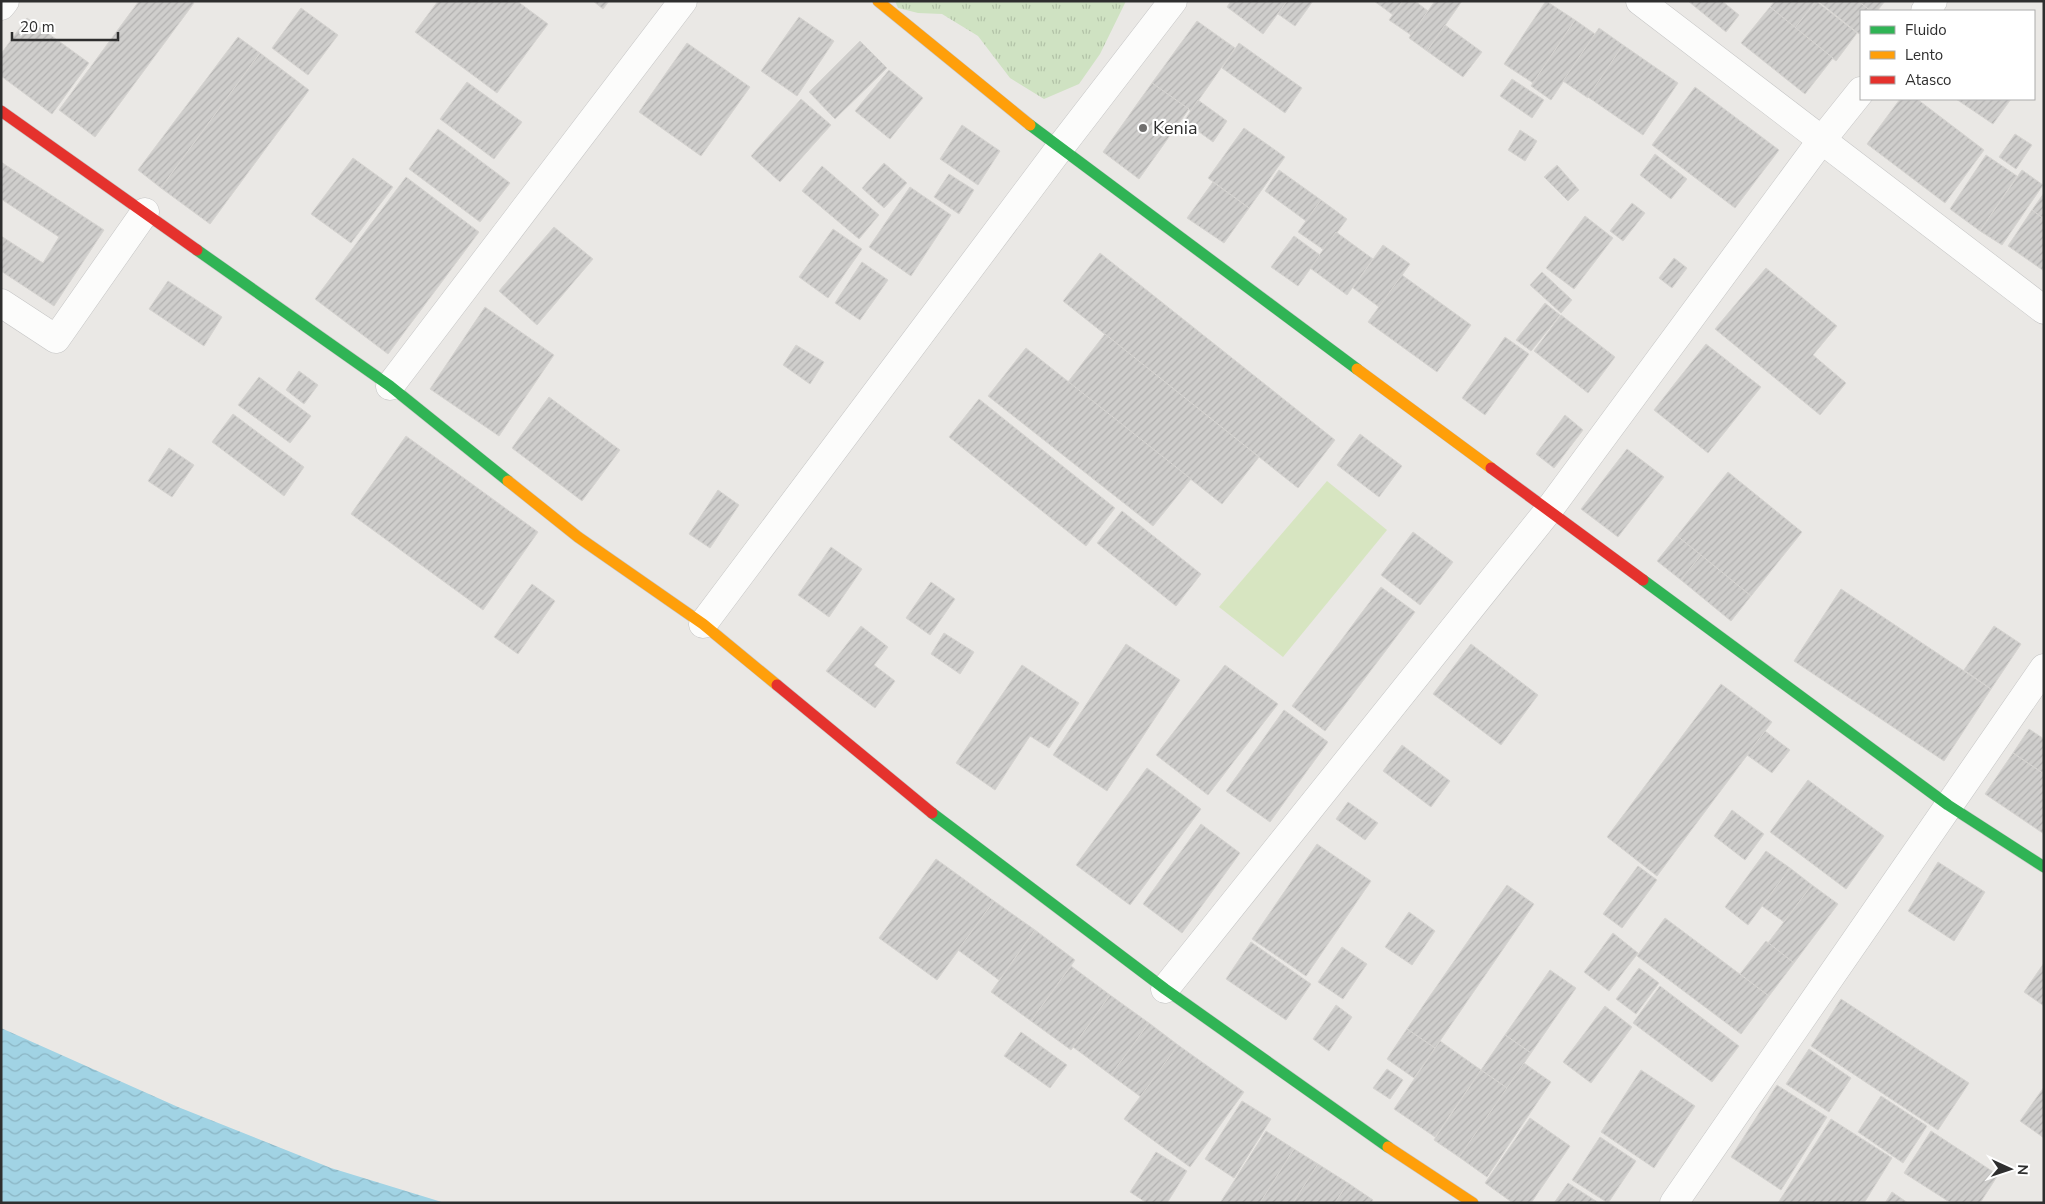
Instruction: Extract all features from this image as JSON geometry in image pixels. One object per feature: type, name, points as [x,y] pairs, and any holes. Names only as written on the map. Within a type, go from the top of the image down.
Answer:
[{"type":"street","points":[[1,6],[5,1]]},
{"type":"street","points":[[390,386],[683,1]]},
{"type":"street","points":[[878,1],[1059,149],[1948,805],[2044,867]]},
{"type":"street","points":[[703,624],[1059,149],[1173,1]]},
{"type":"street","points":[[1640,1],[2044,310]]},
{"type":"street","points":[[1165,990],[1548,511],[1821,141],[1860,92]]},
{"type":"street","points":[[1,111],[390,386],[578,537],[703,624],[935,815],[1165,990],[1389,1148],[1474,1203]]},
{"type":"street","points":[[1,303],[56,339],[144,212]]},
{"type":"street","points":[[1674,1203],[2044,668]]},
{"type":"green space","points":[[895,1],[1126,1],[1100,54],[1079,84],[1044,99],[1010,78],[978,36],[942,14],[918,13],[898,8]]},
{"type":"green space","points":[[1327,481],[1387,530],[1283,657],[1219,607]]},
{"type":"water","points":[[1,1028],[178,1107],[331,1168],[445,1203],[1,1203]]},
{"type":"building","points":[[139,1],[191,1],[194,3],[95,137],[59,110]]},
{"type":"building","points":[[438,1],[517,1],[548,24],[497,93],[415,32]]},
{"type":"building","points":[[593,1],[609,1],[603,9]]},
{"type":"building","points":[[1231,1],[1287,1],[1263,34],[1227,7]]},
{"type":"building","points":[[1287,1],[1313,1],[1295,26],[1278,14]]},
{"type":"building","points":[[1374,1],[1403,1],[1393,15]]},
{"type":"building","points":[[1403,1],[1415,1],[1428,11],[1411,35],[1389,20]]},
{"type":"building","points":[[1435,1],[1462,1],[1427,51],[1409,38]]},
{"type":"building","points":[[1546,1],[1575,20],[1533,83],[1504,64]]},
{"type":"building","points":[[1688,1],[1722,1],[1739,15],[1726,32]]},
{"type":"building","points":[[1775,1],[1816,1],[1795,28],[1770,7]]},
{"type":"building","points":[[1816,1],[1857,33],[1836,61],[1795,28]]},
{"type":"building","points":[[1818,1],[1858,1],[1870,10],[1860,10],[1859,34]]},
{"type":"building","points":[[1858,1],[1885,1],[1878,10],[1870,10]]},
{"type":"building","points":[[1770,7],[1833,58],[1805,94],[1741,43]]},
{"type":"building","points":[[301,8],[338,35],[308,75],[272,48]]},
{"type":"building","points":[[799,17],[834,41],[797,96],[761,71]]},
{"type":"building","points":[[27,18],[89,63],[52,114],[1,76],[1,54]]},
{"type":"building","points":[[1575,20],[1595,34],[1551,100],[1531,86]]},
{"type":"building","points":[[1197,21],[1235,48],[1191,111],[1152,83]]},
{"type":"building","points":[[1445,25],[1482,52],[1463,77],[1427,51]]},
{"type":"building","points":[[1599,28],[1623,45],[1588,98],[1563,81]]},
{"type":"building","points":[[238,37],[260,53],[161,188],[138,170]]},
{"type":"building","points":[[860,41],[887,68],[835,119],[809,92]]},
{"type":"building","points":[[687,43],[750,87],[701,156],[639,112]]},
{"type":"building","points":[[1239,43],[1302,88],[1285,113],[1222,68]]},
{"type":"building","points":[[1623,45],[1678,83],[1643,135],[1588,97]]},
{"type":"building","points":[[260,53],[309,90],[210,224],[161,188]]},
{"type":"building","points":[[889,70],[923,98],[890,139],[855,111]]},
{"type":"building","points":[[1512,79],[1544,100],[1532,118],[1500,96]]},
{"type":"building","points":[[467,82],[522,122],[494,159],[440,119]]},
{"type":"building","points":[[1152,83],[1189,109],[1139,179],[1103,152]]},
{"type":"building","points":[[1695,87],[1779,150],[1735,208],[1652,145]]},
{"type":"building","points":[[801,99],[831,125],[780,182],[751,156]]},
{"type":"building","points":[[1198,100],[1227,121],[1213,142],[1184,121]]},
{"type":"building","points":[[1899,100],[1918,100],[1984,150],[1945,203],[1867,144]]},
{"type":"building","points":[[1957,100],[2010,100],[1993,124]]},
{"type":"building","points":[[962,125],[1000,151],[978,185],[940,159]]},
{"type":"building","points":[[1244,128],[1285,157],[1249,208],[1208,178]]},
{"type":"building","points":[[438,129],[510,183],[480,222],[409,169]]},
{"type":"building","points":[[1520,130],[1537,141],[1525,161],[1508,150]]},
{"type":"building","points":[[2015,134],[2032,145],[2016,169],[1999,157]]},
{"type":"building","points":[[1655,154],[1687,179],[1671,199],[1640,175]]},
{"type":"building","points":[[1986,155],[2017,176],[1980,231],[1950,209]]},
{"type":"building","points":[[353,158],[393,187],[351,243],[311,214]]},
{"type":"building","points":[[1,162],[104,230],[54,306],[1,271],[1,236],[43,263],[59,237],[1,199]]},
{"type":"building","points":[[884,163],[907,183],[884,208],[862,188]]},
{"type":"building","points":[[1557,165],[1579,190],[1568,201],[1544,177]]},
{"type":"building","points":[[822,166],[879,215],[859,239],[802,191]]},
{"type":"building","points":[[1279,170],[1321,200],[1306,221],[1265,191]]},
{"type":"building","points":[[2022,170],[2043,185],[2002,245],[1980,231]]},
{"type":"building","points":[[949,174],[974,190],[959,214],[934,197]]},
{"type":"building","points":[[406,177],[479,232],[388,354],[315,299]]},
{"type":"building","points":[[1213,182],[1249,208],[1224,243],[1187,218]]},
{"type":"building","points":[[910,187],[951,215],[911,276],[869,247]]},
{"type":"building","points":[[2044,193],[2044,219],[2032,210]]},
{"type":"building","points":[[1321,200],[1347,219],[1324,250],[1298,232]]},
{"type":"building","points":[[1632,203],[1645,213],[1623,241],[1610,231]]},
{"type":"building","points":[[2032,210],[2044,219],[2044,271],[2008,246]]},
{"type":"building","points":[[1585,216],[1613,238],[1574,289],[1546,268]]},
{"type":"building","points":[[554,227],[593,259],[537,325],[499,291]]},
{"type":"building","points":[[833,229],[862,249],[828,298],[799,277]]},
{"type":"building","points":[[1336,232],[1373,259],[1347,295],[1310,268]]},
{"type":"building","points":[[1294,236],[1320,255],[1298,286],[1271,267]]},
{"type":"building","points":[[1383,245],[1410,264],[1379,307],[1353,288]]},
{"type":"building","points":[[1100,253],[1335,440],[1298,488],[1063,301]]},
{"type":"building","points":[[1674,258],[1687,268],[1672,288],[1659,278]]},
{"type":"building","points":[[862,262],[888,280],[860,320],[835,303]]},
{"type":"building","points":[[1766,268],[1837,326],[1813,355],[1846,383],[1820,415],[1715,329]]},
{"type":"building","points":[[1542,272],[1572,300],[1561,313],[1530,285]]},
{"type":"building","points":[[1402,275],[1471,325],[1437,372],[1368,322]]},
{"type":"building","points":[[168,281],[222,317],[204,346],[149,309]]},
{"type":"building","points":[[1545,303],[1560,315],[1531,351],[1516,340]]},
{"type":"building","points":[[485,307],[554,355],[499,436],[430,389]]},
{"type":"building","points":[[1561,315],[1615,357],[1588,393],[1534,351]]},
{"type":"building","points":[[1105,334],[1259,457],[1222,504],[1068,382]]},
{"type":"building","points":[[1505,337],[1529,354],[1485,415],[1462,398]]},
{"type":"building","points":[[1706,344],[1761,387],[1708,453],[1654,410]]},
{"type":"building","points":[[796,345],[824,362],[810,384],[783,365]]},
{"type":"building","points":[[1026,348],[1191,479],[1153,526],[988,396]]},
{"type":"building","points":[[299,371],[318,385],[304,404],[286,390]]},
{"type":"building","points":[[259,377],[311,416],[290,443],[238,405]]},
{"type":"building","points":[[549,397],[620,450],[582,501],[512,448]]},
{"type":"building","points":[[979,399],[1115,508],[1086,546],[949,437]]},
{"type":"building","points":[[233,414],[304,467],[284,496],[212,442]]},
{"type":"building","points":[[1565,415],[1583,430],[1554,468],[1536,454]]},
{"type":"building","points":[[1360,434],[1402,466],[1379,497],[1337,465]]},
{"type":"building","points":[[406,436],[538,532],[483,610],[351,514]]},
{"type":"building","points":[[169,448],[194,465],[172,497],[148,481]]},
{"type":"building","points":[[1627,449],[1664,477],[1618,537],[1581,509]]},
{"type":"building","points":[[1728,472],[1802,532],[1751,596],[1677,536]]},
{"type":"building","points":[[718,490],[739,505],[710,548],[689,534]]},
{"type":"building","points":[[1122,511],[1201,574],[1176,606],[1097,543]]},
{"type":"building","points":[[1413,532],[1453,562],[1420,605],[1381,575]]},
{"type":"building","points":[[1677,536],[1701,555],[1681,580],[1657,561]]},
{"type":"building","points":[[831,547],[862,569],[829,617],[798,595]]},
{"type":"building","points":[[1701,555],[1751,596],[1731,621],[1681,580]]},
{"type":"building","points":[[931,582],[955,599],[930,635],[906,618]]},
{"type":"building","points":[[532,584],[555,601],[518,654],[494,637]]},
{"type":"building","points":[[1381,587],[1415,612],[1325,731],[1292,706]]},
{"type":"building","points":[[1841,589],[1991,689],[1944,761],[1794,661]]},
{"type":"building","points":[[861,626],[888,647],[874,665],[895,681],[875,708],[826,671]]},
{"type":"building","points":[[1994,626],[2021,644],[1991,689],[1964,670]]},
{"type":"building","points":[[944,633],[974,652],[960,674],[931,654]]},
{"type":"building","points":[[1126,644],[1180,680],[1107,791],[1053,755]]},
{"type":"building","points":[[1471,644],[1538,695],[1501,745],[1433,694]]},
{"type":"building","points":[[1022,665],[1079,703],[1049,748],[1030,736],[995,790],[956,763]]},
{"type":"building","points":[[1225,665],[1278,704],[1208,795],[1156,755]]},
{"type":"building","points":[[1721,684],[1772,722],[1657,876],[1607,837]]},
{"type":"building","points":[[1284,710],[1328,742],[1270,822],[1226,791]]},
{"type":"building","points":[[2029,729],[2044,739],[2044,774],[2013,753]]},
{"type":"building","points":[[1765,731],[1790,750],[1772,773],[1747,755]]},
{"type":"building","points":[[1402,745],[1450,781],[1431,807],[1383,771]]},
{"type":"building","points":[[2013,753],[2044,774],[2044,834],[1985,794]]},
{"type":"building","points":[[1147,768],[1201,809],[1130,905],[1076,865]]},
{"type":"building","points":[[1808,780],[1884,836],[1846,889],[1770,832]]},
{"type":"building","points":[[1348,802],[1378,823],[1365,840],[1336,819]]},
{"type":"building","points":[[1732,810],[1764,834],[1745,860],[1714,836]]},
{"type":"building","points":[[1201,824],[1240,853],[1182,933],[1143,904]]},
{"type":"building","points":[[1317,844],[1371,881],[1306,976],[1252,939]]},
{"type":"building","points":[[1766,851],[1790,868],[1748,925],[1725,907]]},
{"type":"building","points":[[936,859],[994,901],[937,980],[879,938]]},
{"type":"building","points":[[1938,862],[1985,892],[1954,941],[1908,911]]},
{"type":"building","points":[[1638,866],[1657,880],[1622,928],[1603,914]]},
{"type":"building","points":[[1790,868],[1812,885],[1784,922],[1762,906]]},
{"type":"building","points":[[1507,885],[1534,904],[1435,1048],[1407,1029]]},
{"type":"building","points":[[1812,885],[1838,904],[1794,963],[1768,943]]},
{"type":"building","points":[[994,901],[1035,930],[999,980],[958,950]]},
{"type":"building","points":[[1409,912],[1435,931],[1412,965],[1385,947]]},
{"type":"building","points":[[1665,918],[1769,996],[1741,1034],[1637,956]]},
{"type":"building","points":[[1035,930],[1075,960],[1031,1021],[991,992]]},
{"type":"building","points":[[1613,933],[1638,953],[1609,991],[1584,972]]},
{"type":"building","points":[[1766,941],[1794,963],[1769,996],[1740,974]]},
{"type":"building","points":[[1251,942],[1311,984],[1286,1020],[1226,979]]},
{"type":"building","points":[[1342,947],[1367,964],[1343,999],[1318,982]]},
{"type":"building","points":[[2044,963],[2044,1006],[2024,992]]},
{"type":"building","points":[[1071,966],[1110,995],[1071,1050],[1031,1021]]},
{"type":"building","points":[[1639,968],[1659,983],[1636,1014],[1616,999]]},
{"type":"building","points":[[1550,970],[1576,988],[1531,1053],[1505,1035]]},
{"type":"building","points":[[1660,986],[1739,1046],[1712,1082],[1633,1023]]},
{"type":"building","points":[[1110,995],[1149,1023],[1111,1075],[1073,1047]]},
{"type":"building","points":[[1841,999],[1969,1083],[1938,1130],[1811,1046]]},
{"type":"building","points":[[1336,1005],[1352,1017],[1329,1051],[1313,1039]]},
{"type":"building","points":[[1605,1006],[1632,1027],[1591,1083],[1563,1062]]},
{"type":"building","points":[[1149,1023],[1178,1045],[1141,1097],[1111,1075]]},
{"type":"building","points":[[1407,1029],[1435,1048],[1414,1078],[1387,1059]]},
{"type":"building","points":[[1021,1032],[1067,1065],[1050,1088],[1004,1056]]},
{"type":"building","points":[[1505,1035],[1531,1053],[1507,1088],[1481,1070]]},
{"type":"building","points":[[1440,1041],[1481,1070],[1435,1137],[1394,1109]]},
{"type":"building","points":[[1178,1045],[1244,1092],[1190,1167],[1124,1119]]},
{"type":"building","points":[[1809,1049],[1851,1078],[1829,1112],[1786,1084]]},
{"type":"building","points":[[1524,1063],[1551,1082],[1487,1177],[1459,1157]]},
{"type":"building","points":[[1387,1069],[1403,1080],[1390,1099],[1373,1088]]},
{"type":"building","points":[[1481,1070],[1507,1088],[1459,1157],[1434,1140]]},
{"type":"building","points":[[1641,1070],[1695,1106],[1654,1168],[1601,1132]]},
{"type":"building","points":[[1777,1085],[1827,1117],[1781,1190],[1731,1157]]},
{"type":"building","points":[[2044,1087],[2044,1138],[2020,1121]]},
{"type":"building","points":[[1881,1096],[1927,1126],[1903,1163],[1858,1132]]},
{"type":"building","points":[[1242,1101],[1271,1119],[1234,1178],[1205,1159]]},
{"type":"building","points":[[1530,1118],[1570,1146],[1531,1203],[1513,1203],[1485,1183]]},
{"type":"building","points":[[1831,1119],[1892,1158],[1864,1203],[1778,1203]]},
{"type":"building","points":[[1266,1131],[1294,1149],[1260,1203],[1220,1203]]},
{"type":"building","points":[[1931,1131],[1998,1175],[1980,1203],[1951,1203],[1904,1173]]},
{"type":"building","points":[[1600,1137],[1636,1161],[1608,1203],[1572,1180]]},
{"type":"building","points":[[1294,1149],[1318,1164],[1293,1203],[1260,1203]]},
{"type":"building","points":[[1156,1152],[1187,1171],[1167,1203],[1147,1203],[1130,1192]]},
{"type":"building","points":[[1318,1164],[1348,1183],[1335,1203],[1293,1203]]},
{"type":"building","points":[[1348,1183],[1373,1200],[1371,1203],[1335,1203]]},
{"type":"building","points":[[1568,1183],[1599,1203],[1554,1203]]},
{"type":"building","points":[[1892,1192],[1908,1203],[1885,1203]]},
{"type":"traffic: fast","points":[[1030,125],[1357,369]]},
{"type":"traffic: fast","points":[[197,250],[390,386],[508,481]]},
{"type":"traffic: fast","points":[[1643,580],[1948,805],[2044,867]]},
{"type":"traffic: fast","points":[[932,813],[1165,989],[1388,1147]]},
{"type":"traffic: slow","points":[[878,1],[1030,125]]},
{"type":"traffic: slow","points":[[1357,369],[1491,468]]},
{"type":"traffic: slow","points":[[508,481],[578,537],[703,624],[777,685]]},
{"type":"traffic: slow","points":[[1388,1147],[1473,1203]]},
{"type":"traffic: jam","points":[[1,111],[197,250]]},
{"type":"traffic: jam","points":[[1491,468],[1643,580]]},
{"type":"traffic: jam","points":[[777,685],[932,813]]},
{"type":"place","name":"Kenia","points":[[1143,128]]}]
